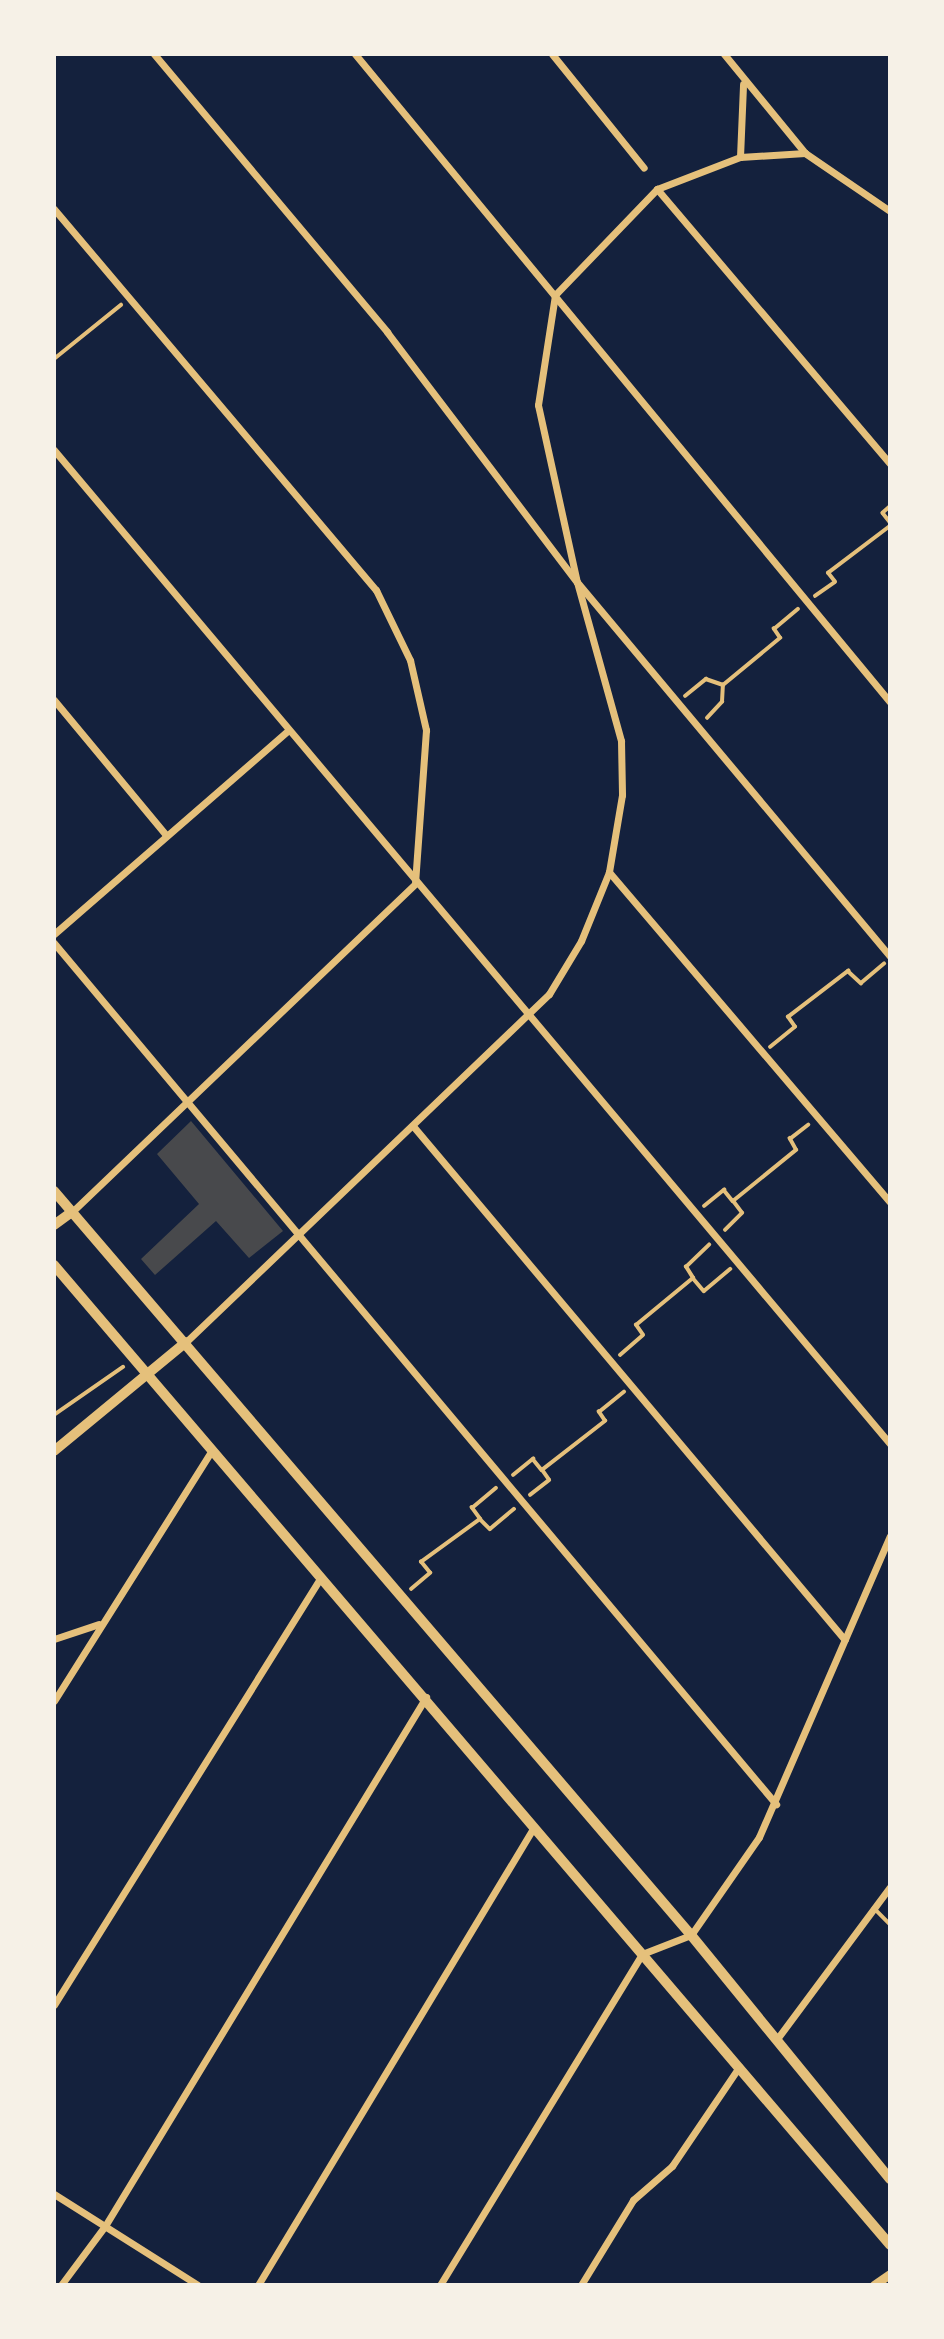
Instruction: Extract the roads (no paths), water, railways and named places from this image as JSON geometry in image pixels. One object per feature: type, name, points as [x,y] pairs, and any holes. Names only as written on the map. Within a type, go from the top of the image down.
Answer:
[{"type":"main road","points":[[54,1191],[691,1935],[890,2179]]},
{"type":"main road","points":[[54,1225],[72,1212]]},
{"type":"main road","points":[[54,1265],[148,1378],[427,1696],[534,1827],[890,2245]]},
{"type":"main road","points":[[54,1451],[148,1378],[186,1342]]},
{"type":"street","points":[[154,54],[387,332],[577,582],[890,957]]},
{"type":"street","points":[[355,54],[890,702]]},
{"type":"street","points":[[552,54],[643,168]]},
{"type":"street","points":[[724,54],[743,83],[805,153],[890,211]]},
{"type":"street","points":[[740,158],[743,83]]},
{"type":"street","points":[[186,1342],[529,1018],[580,941],[609,872],[622,794],[621,741],[577,582],[538,405],[555,295],[657,188],[740,158],[805,153]]},
{"type":"street","points":[[657,188],[890,464]]},
{"type":"street","points":[[54,209],[376,590],[410,660],[426,730],[415,884],[72,1212]]},
{"type":"street","points":[[54,450],[286,732],[890,1444]]},
{"type":"street","points":[[54,699],[166,835]]},
{"type":"street","points":[[54,934],[286,732]]},
{"type":"street","points":[[609,872],[890,1202]]},
{"type":"street","points":[[54,943],[776,1804]]},
{"type":"street","points":[[413,1126],[845,1640]]},
{"type":"street","points":[[54,1701],[212,1450]]},
{"type":"street","points":[[440,2285],[642,1954],[691,1935],[776,1804],[890,1536]]},
{"type":"street","points":[[54,2005],[322,1576]]},
{"type":"street","points":[[54,1639],[100,1624]]},
{"type":"street","points":[[61,2285],[105,2226],[427,1696]]},
{"type":"street","points":[[258,2285],[534,1827]]},
{"type":"street","points":[[777,2039],[890,1888]]},
{"type":"street","points":[[580,2285],[633,2200],[672,2166],[739,2067]]},
{"type":"street","points":[[54,2194],[198,2285]]},
{"type":"street","points":[[874,2285],[890,2274]]},
{"type":"lane","points":[[874,1908],[890,1924]]}]
